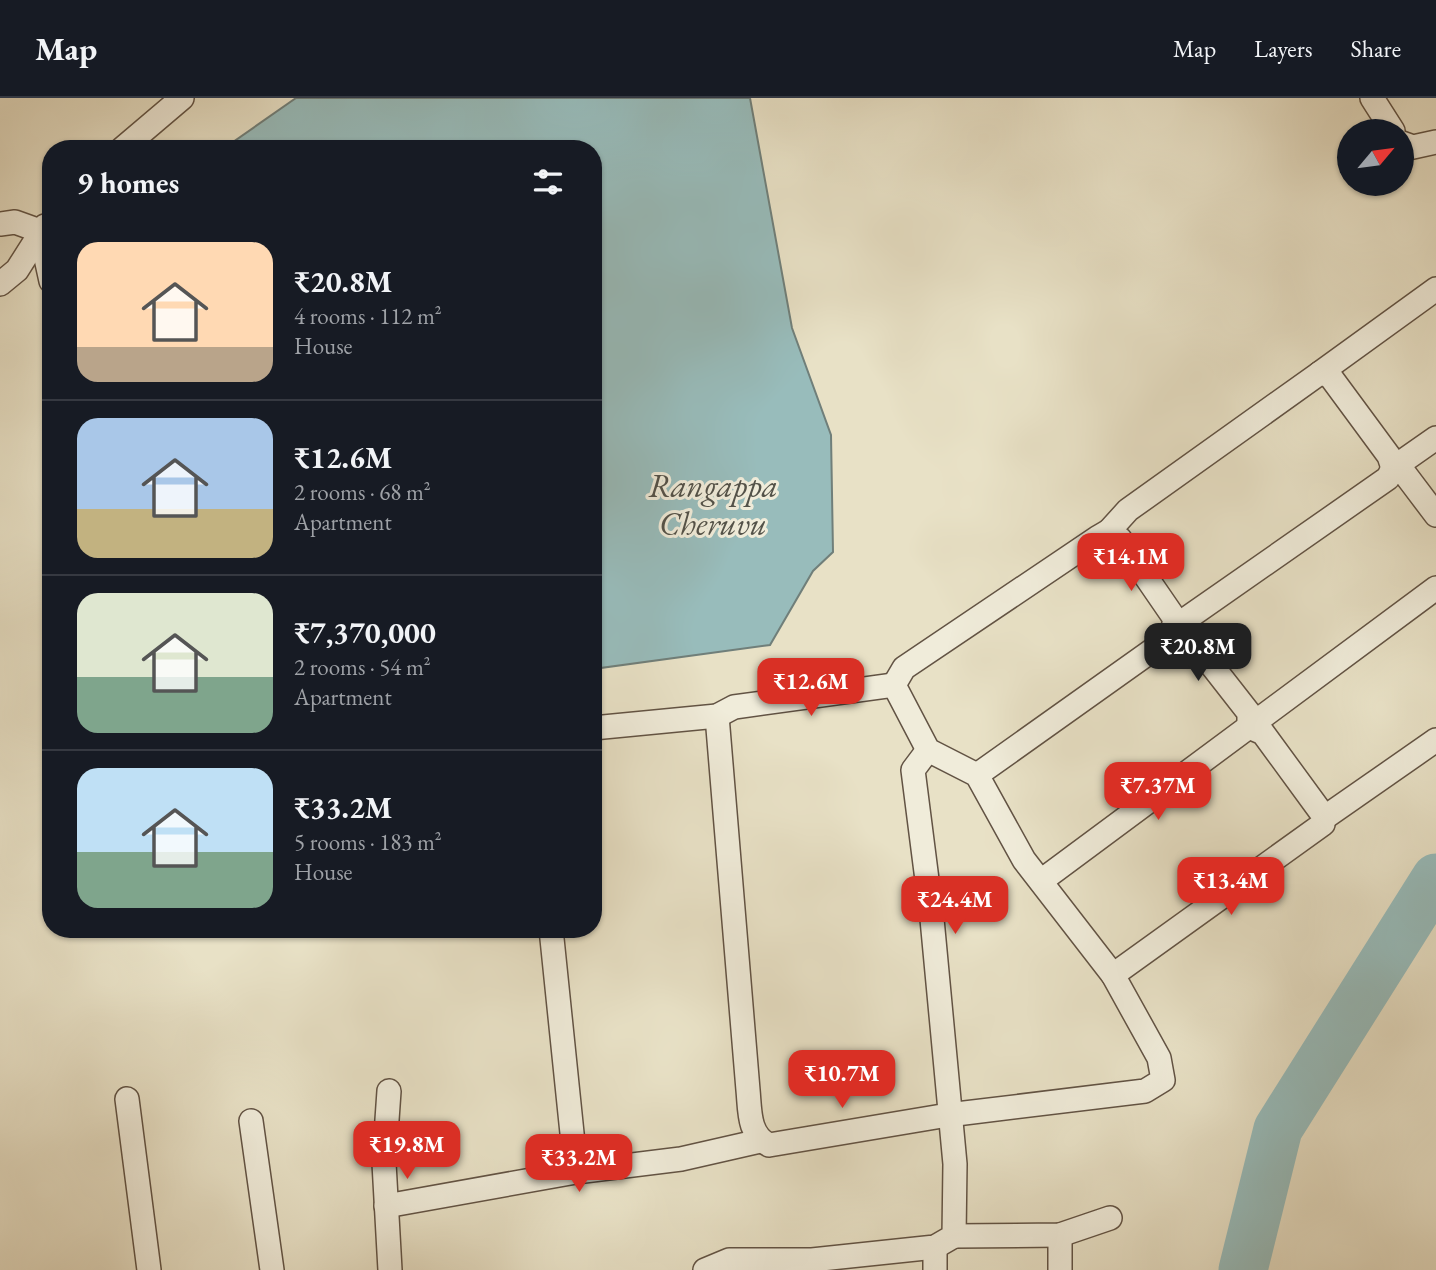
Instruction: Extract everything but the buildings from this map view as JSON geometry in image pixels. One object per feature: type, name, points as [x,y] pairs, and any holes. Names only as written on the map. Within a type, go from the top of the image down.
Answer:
[{"type":"street","points":[[133,140],[182,98]]},
{"type":"street","points":[[1371,98],[1385,119]]},
{"type":"street","points":[[1414,147],[1436,142]]},
{"type":"street","points":[[0,224],[15,222],[42,225]]},
{"type":"street","points":[[0,284],[17,270],[42,230]]},
{"type":"street","points":[[894,685],[904,667],[1109,531],[1128,509],[1436,289]]},
{"type":"street","points":[[1320,373],[1330,376],[1389,456],[1393,468],[1405,474],[1436,515]]},
{"type":"street","points":[[977,775],[1171,637],[1176,626],[1388,478],[1393,468],[1436,438]]},
{"type":"street","points":[[1109,531],[1120,539],[1175,619],[1176,626],[1188,635],[1250,713],[1249,727]]},
{"type":"street","points":[[1041,881],[1436,588]]},
{"type":"street","points":[[602,727],[717,716],[734,707],[894,685]]},
{"type":"street","points":[[386,1206],[576,1172],[681,1159],[760,1141],[769,1144],[948,1115],[1145,1091],[1163,1080],[1159,1058],[1113,975],[1024,860],[977,775],[928,750],[894,685]]},
{"type":"street","points":[[717,716],[748,1090],[752,1128],[760,1141]]},
{"type":"street","points":[[1113,975],[1323,824],[1324,818],[1263,733],[1249,727]]},
{"type":"street","points":[[1324,818],[1436,740]]},
{"type":"street","points":[[928,750],[913,770],[932,919],[948,1115],[955,1164],[941,1251]]},
{"type":"street","points":[[552,938],[576,1172]]},
{"type":"street","points":[[389,1091],[384,1163],[390,1270]]},
{"type":"street","points":[[127,1099],[149,1270]]},
{"type":"street","points":[[251,1121],[272,1270]]},
{"type":"street","points":[[705,1270],[729,1260],[813,1265],[941,1251],[1059,1235],[1110,1218]]},
{"type":"street","points":[[1059,1235],[1060,1270]]},
{"type":"water","name":"Rangappa Cheruvu","points":[[296,98],[750,98],[792,328],[831,435],[833,552],[813,571],[770,645],[602,668],[602,140],[236,140]]},
{"type":"waterway","points":[[1243,1270],[1278,1129],[1436,878]]}]
